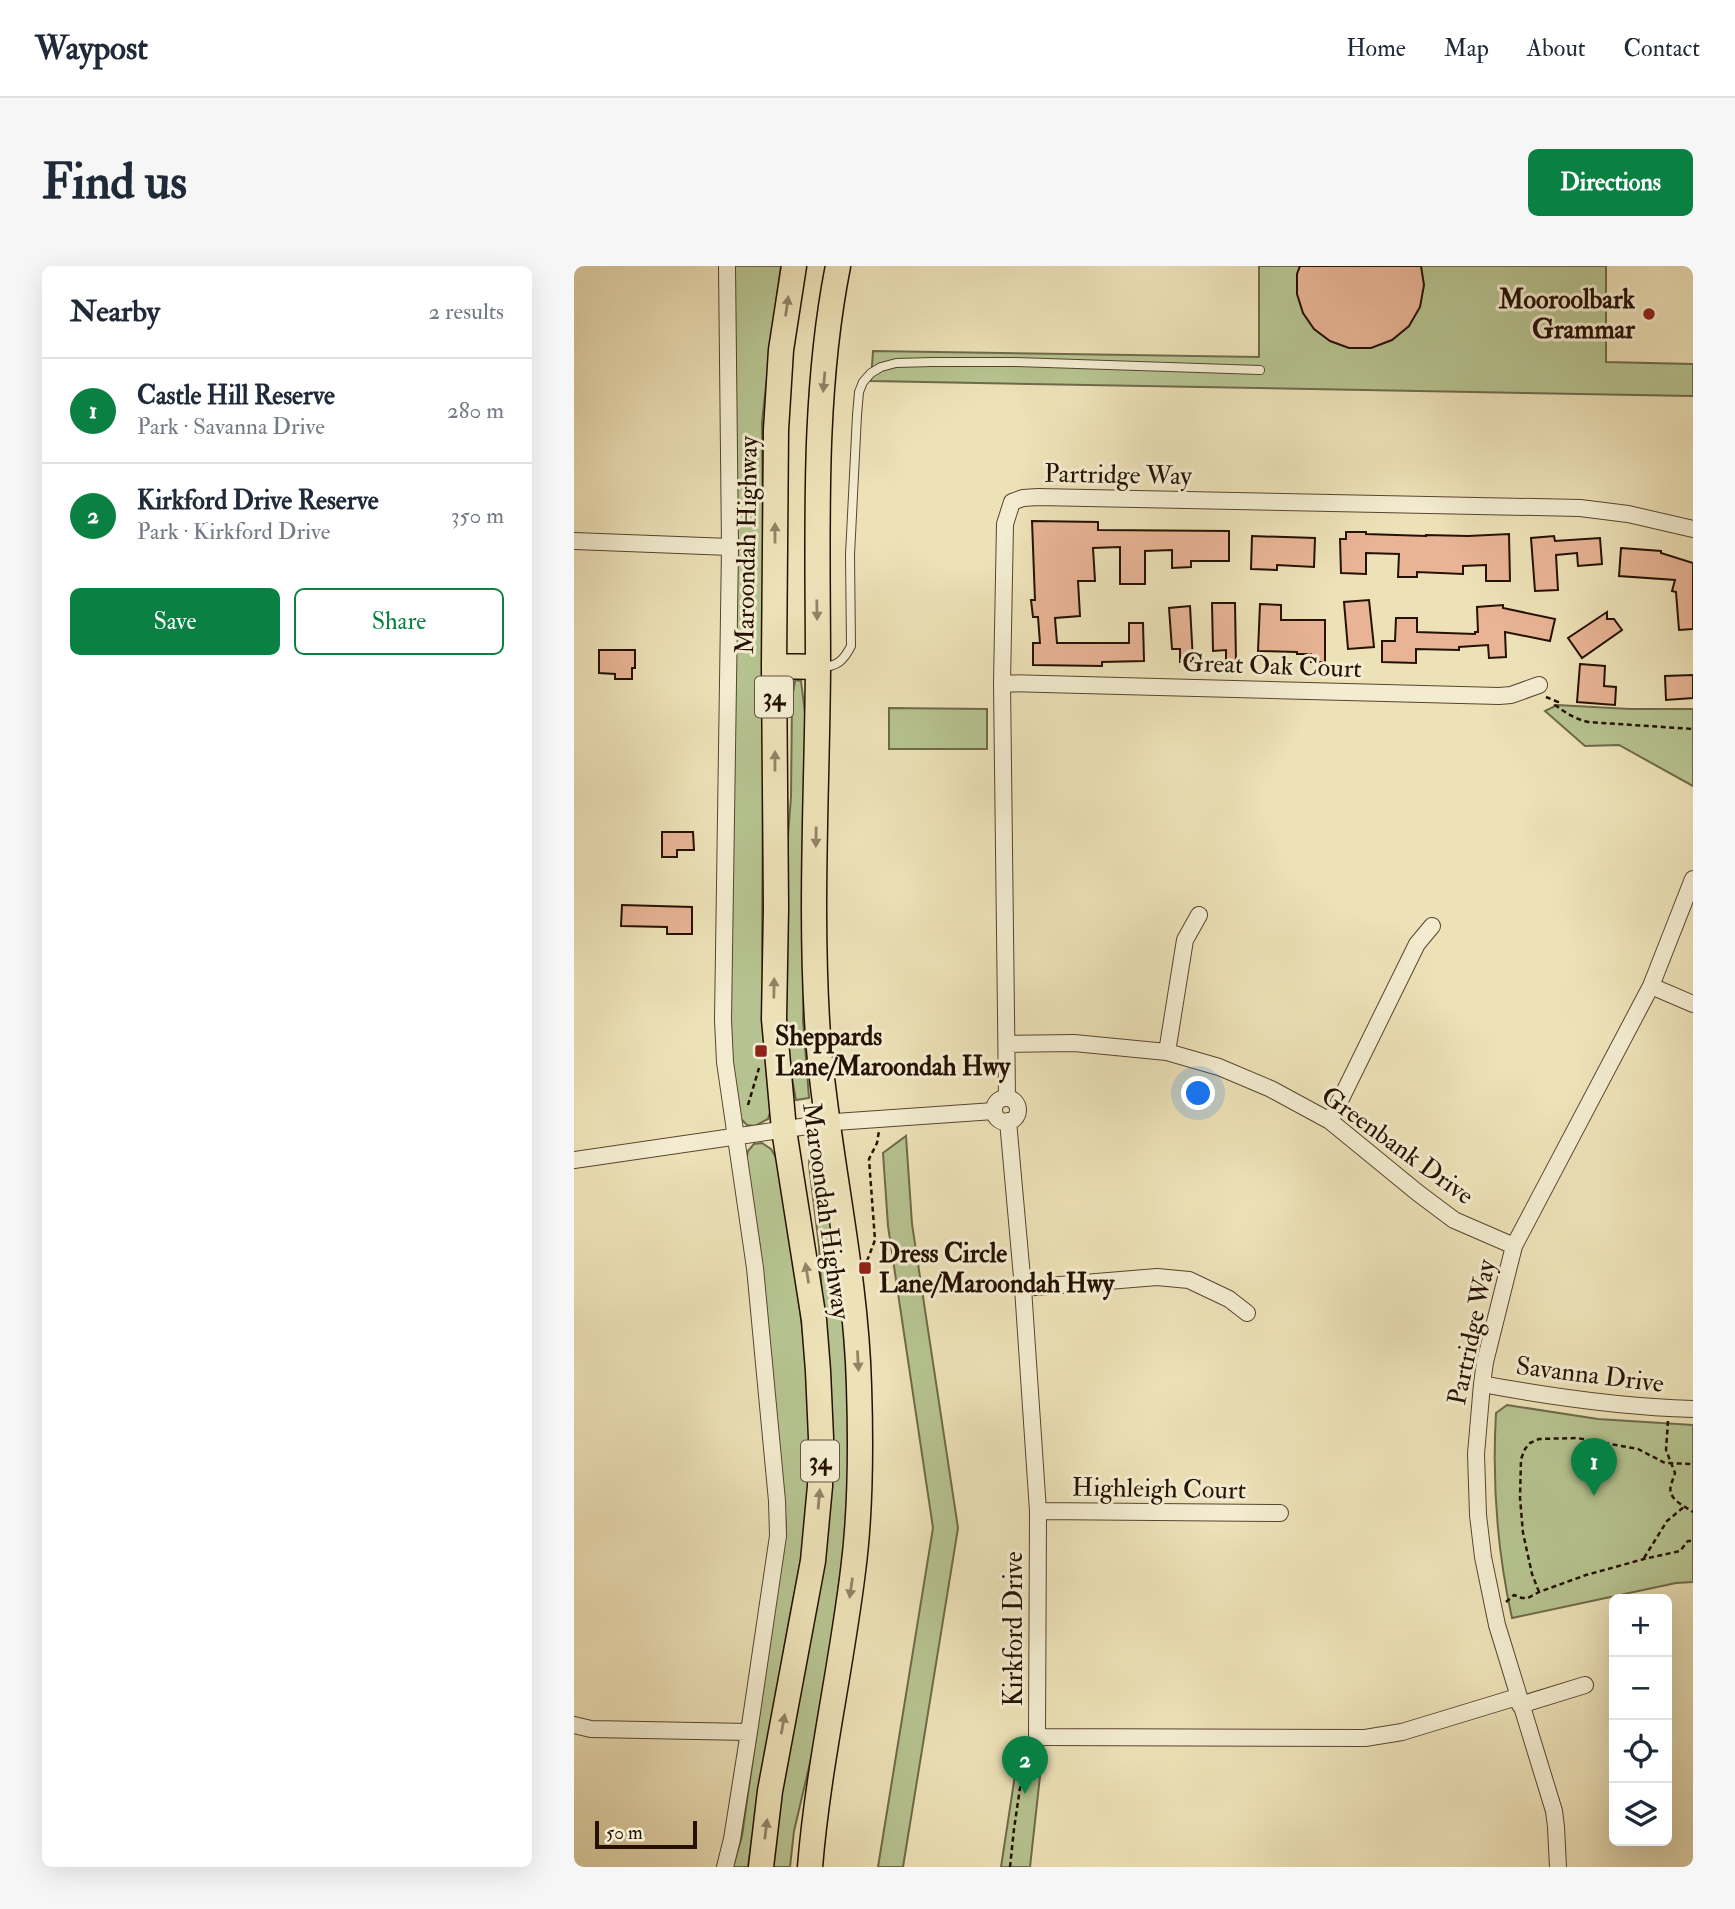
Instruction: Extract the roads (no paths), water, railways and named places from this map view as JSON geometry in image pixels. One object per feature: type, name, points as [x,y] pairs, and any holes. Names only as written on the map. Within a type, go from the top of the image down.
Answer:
[{"type":"highway","name":"Maroondah Highway","points":[[761,1867],[771,1791],[813,1562],[821,1438],[814,1320],[784,1130],[774,1019],[776,430],[780,350],[794,266]]},
{"type":"highway","name":"Maroondah Highway","points":[[810,1867],[814,1822],[853,1568],[859,1485],[859,1384],[855,1319],[819,1047],[814,914],[818,667],[816,554],[820,436],[833,291],[838,266]]},
{"type":"highway","points":[[774,666],[818,667]]},
{"type":"street","name":"Maroondah Highway","points":[[725,1867],[732,1839],[778,1536],[755,1268],[725,1062],[723,1020],[730,547],[727,266]]},
{"type":"street","name":"Partridge Way","points":[[1007,1098],[1002,682],[1005,524],[1012,502],[1038,497],[1580,508],[1628,513],[1693,529]]},
{"type":"street","points":[[574,541],[730,547]]},
{"type":"street","name":"Great Oak Court","points":[[1002,682],[1499,696],[1511,695],[1539,685]]},
{"type":"street","name":"Partridge Way","points":[[1558,1867],[1553,1811],[1519,1701],[1492,1603],[1483,1557],[1477,1505],[1476,1454],[1485,1362],[1514,1246],[1650,986],[1693,879]]},
{"type":"street","points":[[1167,1052],[1185,940],[1199,915]]},
{"type":"street","points":[[1330,1121],[1417,944],[1432,926]]},
{"type":"street","points":[[1650,986],[1693,1004]]},
{"type":"street","name":"Greenbank Drive","points":[[1007,1044],[1074,1043],[1167,1052],[1219,1067],[1271,1089],[1330,1121],[1418,1194],[1454,1220],[1514,1246]]},
{"type":"street","points":[[1007,1098],[1017,1107],[1014,1117],[1008,1121],[998,1118],[994,1111],[997,1101],[1007,1098]]},
{"type":"street","points":[[574,1160],[828,1123],[994,1111]]},
{"type":"street","name":"Kirkford Drive","points":[[1008,1121],[1023,1288],[1038,1511],[1037,1737],[1365,1738],[1402,1732],[1585,1685]]},
{"type":"street","points":[[1023,1288],[1157,1277],[1189,1280],[1229,1299],[1247,1313]]},
{"type":"street","name":"Savanna Drive","points":[[1482,1384],[1550,1397],[1609,1404],[1693,1409]]},
{"type":"street","name":"Highleigh Court","points":[[1038,1511],[1280,1513]]},
{"type":"street","points":[[574,1725],[591,1729],[749,1732]]},
{"type":"lane","points":[[818,667],[830,667],[841,662],[851,646],[850,555],[857,415],[859,391],[871,373],[896,363],[932,362],[1260,370]]},
{"type":"place","name":"Mooroolbark Grammar","points":[[1649,314]]},
{"type":"place","name":"Sheppards Lane/Maroondah Hwy","points":[[761,1051]]},
{"type":"place","name":"Dress Circle Lane/Maroondah Hwy","points":[[865,1268]]},
{"type":"place","name":"Castle Hill Reserve","points":[[1594,1496]]},
{"type":"place","name":"Kirkford Drive Reserve","points":[[1025,1794]]}]
